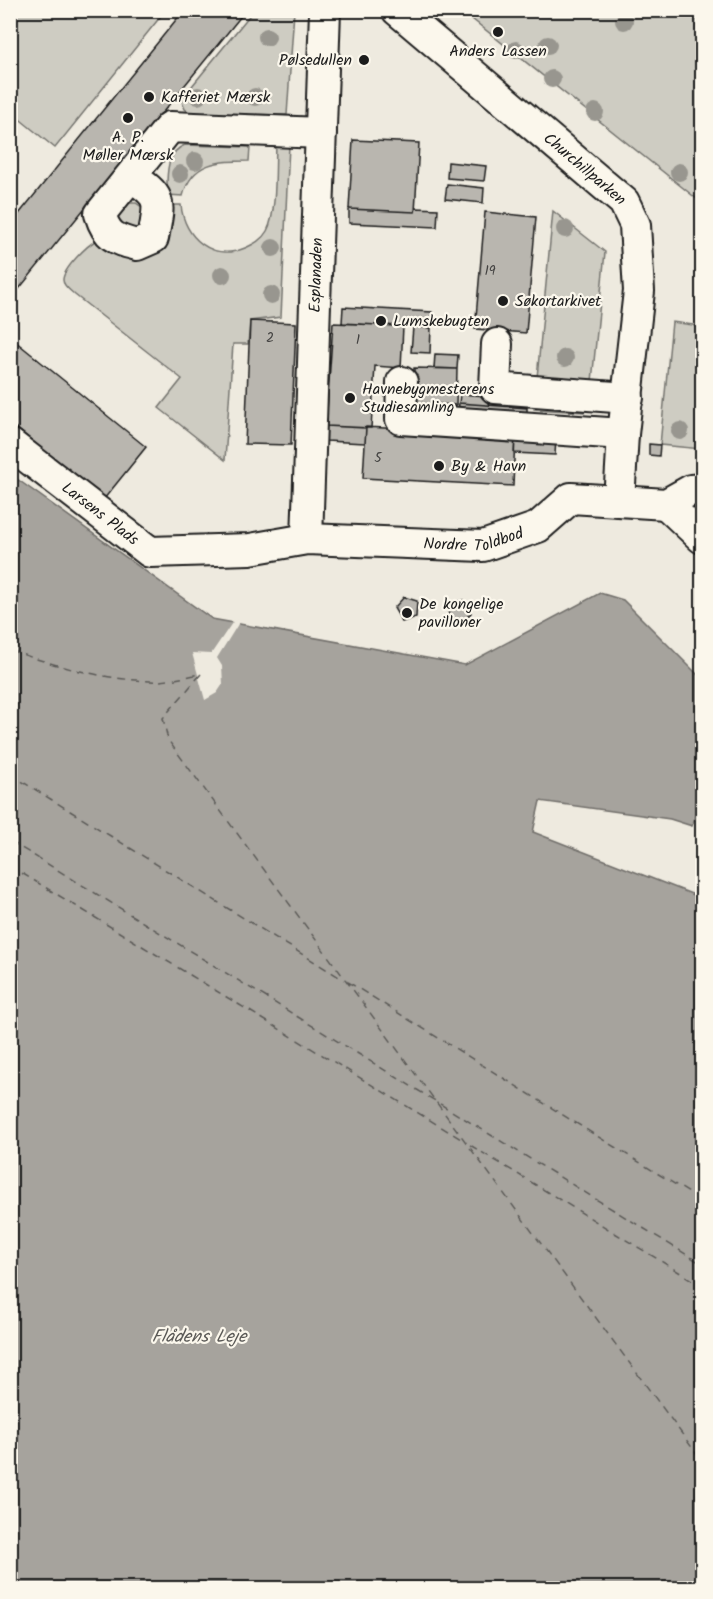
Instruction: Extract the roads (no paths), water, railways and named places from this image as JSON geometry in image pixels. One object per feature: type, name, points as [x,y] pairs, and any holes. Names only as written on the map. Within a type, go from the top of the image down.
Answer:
[{"type":"street","name":"Esplanaden","points":[[307,539],[326,10]]},
{"type":"street","name":"Churchillparken","points":[[397,10],[624,202],[636,225],[639,291],[623,434],[619,501]]},
{"type":"street","points":[[131,176],[170,127],[321,133]]},
{"type":"street","points":[[497,344],[495,388],[628,398]]},
{"type":"street","points":[[402,382],[401,419],[623,434]]},
{"type":"street","name":"Larsens Plads","points":[[10,444],[150,552],[250,549],[307,539]]},
{"type":"street","points":[[702,489],[691,490],[666,504],[702,538]]},
{"type":"street","name":"Nordre Toldbod","points":[[307,539],[483,546],[538,527],[571,498],[666,504]]},
{"type":"water","name":"Flådens Leje","points":[[10,474],[212,619],[465,665],[600,593],[623,600],[702,679],[702,799],[692,826],[670,819],[540,801],[533,832],[702,898],[702,1588],[11,1588]]},
{"type":"place","name":"Anders Lassen","points":[[498,32]]},
{"type":"place","name":"Pølsedullen","points":[[364,60]]},
{"type":"place","name":"Kafferiet Mærsk","points":[[149,97]]},
{"type":"place","name":"A. P. Møller Mærsk","points":[[128,118]]},
{"type":"place","name":"Søkortarkivet","points":[[503,301]]},
{"type":"place","name":"Lumskebugten","points":[[381,321]]},
{"type":"place","name":"Havnebygmesterens Studiesamling","points":[[350,398]]},
{"type":"place","name":"By & Havn","points":[[439,466]]},
{"type":"place","name":"De kongelige pavilloner","points":[[407,613]]}]
